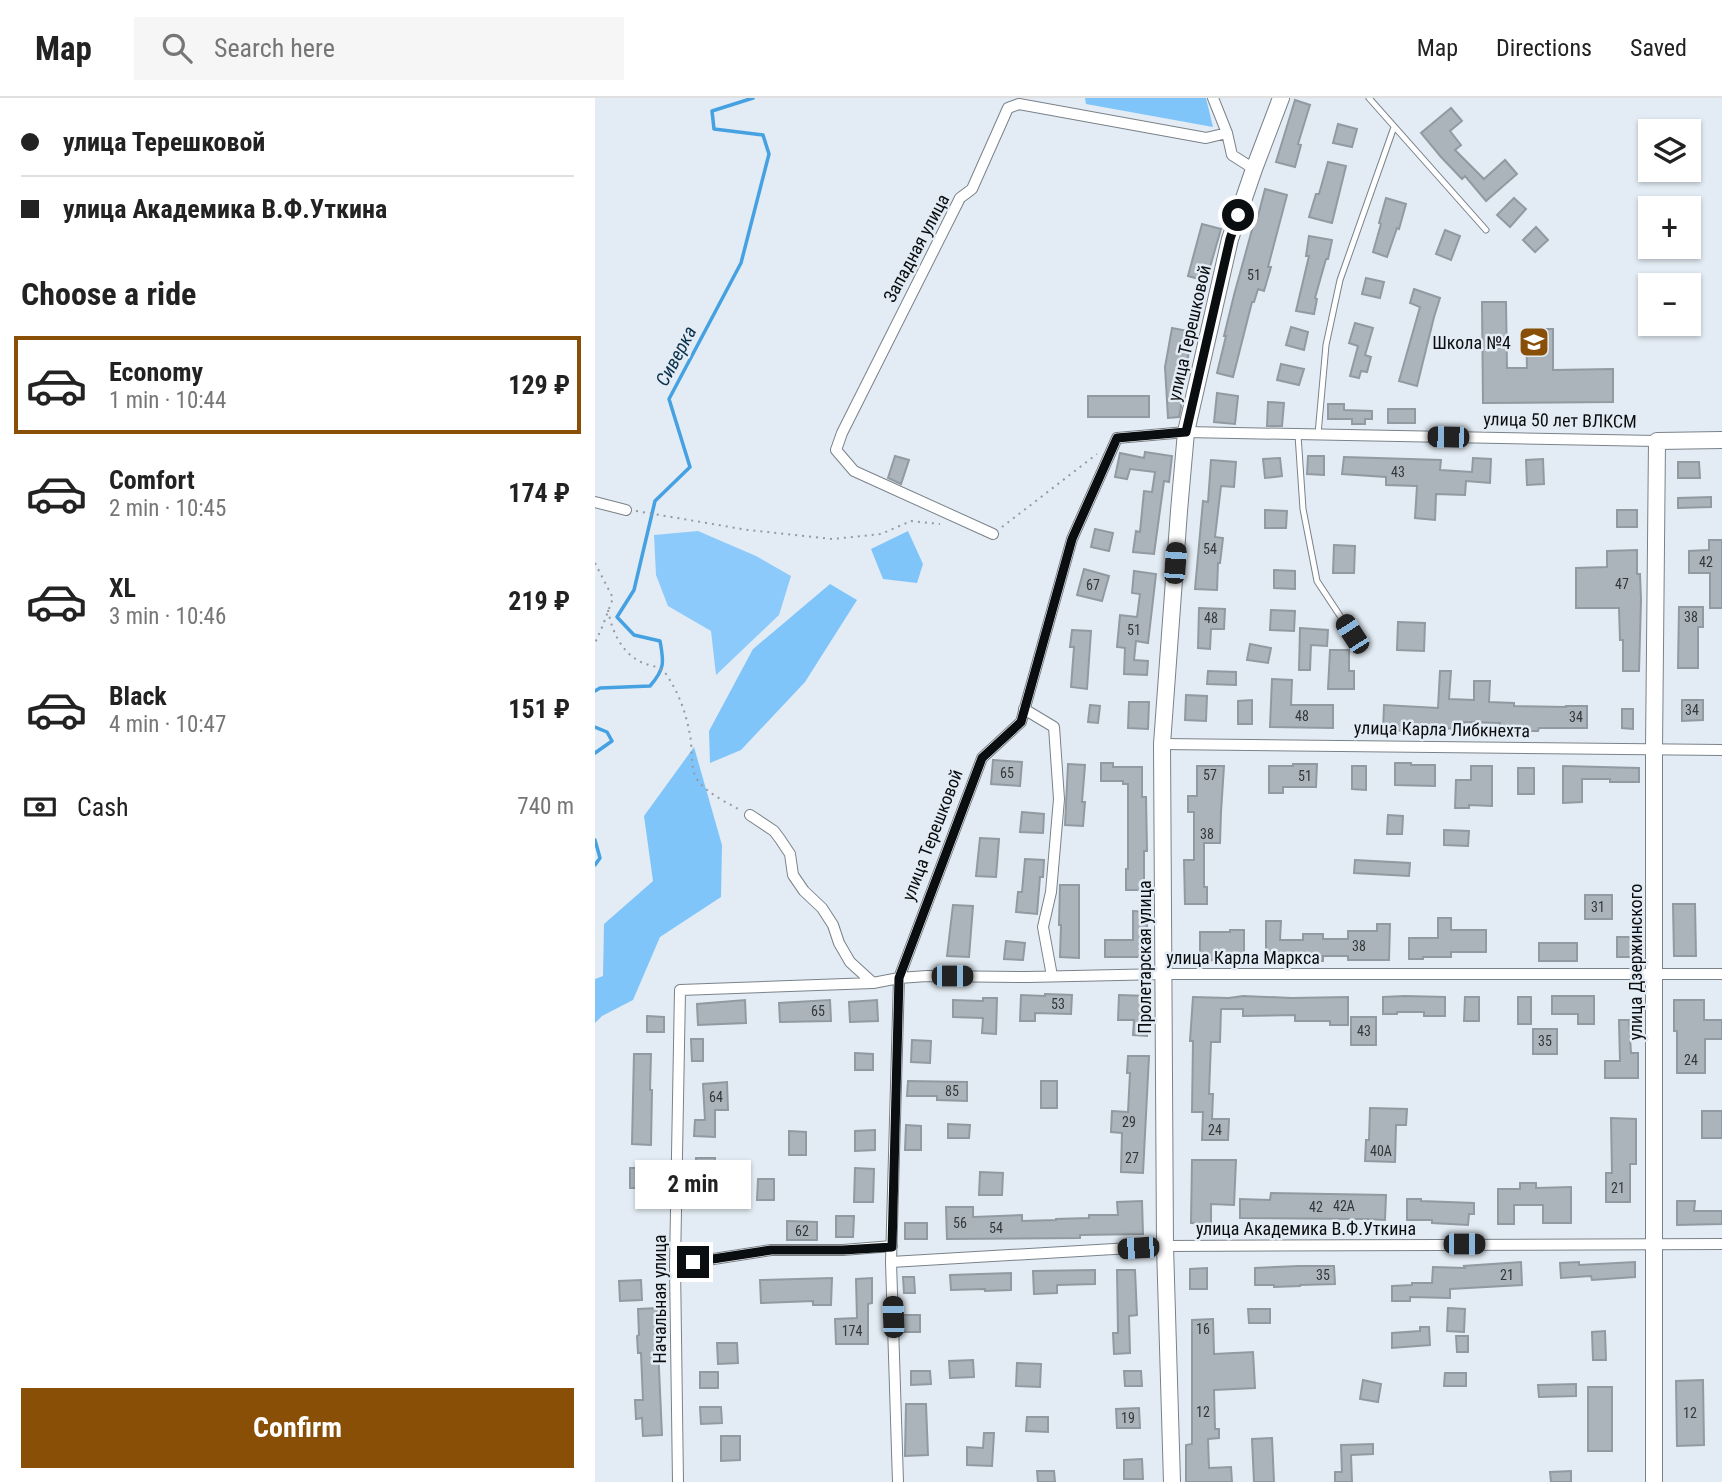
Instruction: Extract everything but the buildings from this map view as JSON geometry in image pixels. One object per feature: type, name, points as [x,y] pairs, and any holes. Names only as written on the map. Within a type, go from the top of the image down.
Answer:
[{"type":"main road","name":"улица Терешковой","points":[[1186,432],[1230,239],[1281,98]]},
{"type":"main road","name":"Пролетарская улица","points":[[1172,1482],[1165,1246],[1161,744],[1186,432]]},
{"type":"main road","name":"улица 50 лет ВЛКСМ","points":[[1657,441],[1722,440]]},
{"type":"main road","name":"улица Дзержинского","points":[[1654,1482],[1654,750],[1657,441]]},
{"type":"street","points":[[1213,98],[1227,133],[1232,155],[1254,169]]},
{"type":"street","name":"Западная улица","points":[[993,534],[854,471],[837,450],[842,433],[960,198],[972,189],[1008,108],[1020,104],[1206,138],[1227,133]]},
{"type":"street","name":"улица 50 лет ВЛКСМ","points":[[1186,432],[1657,441]]},
{"type":"street","name":"улица Терешковой","points":[[898,1482],[891,1262],[899,978],[982,758],[1021,722],[1072,539],[1117,438],[1186,432]]},
{"type":"street","points":[[595,502],[626,510]]},
{"type":"street","points":[[1024,709],[1054,727],[1059,799],[1051,892],[1043,927],[1052,976]]},
{"type":"street","name":"улица Карла Либкнехта","points":[[1161,744],[1722,750]]},
{"type":"street","points":[[750,815],[781,839],[790,854],[793,875],[804,891],[822,908],[851,962],[873,983]]},
{"type":"street","name":"улица Карла Маркса","points":[[680,990],[873,983],[927,976],[1722,974]]},
{"type":"street","name":"Начальная улица","points":[[678,1482],[675,1265],[680,990]]},
{"type":"street","name":"улица Академика В.Ф.Уткина","points":[[891,1262],[1165,1246],[1722,1244]]},
{"type":"street","points":[[675,1265],[771,1250],[892,1247]]},
{"type":"lane","points":[[1369,98],[1486,230]]},
{"type":"lane","points":[[1318,434],[1327,345],[1340,281],[1394,127]]},
{"type":"lane","points":[[1298,433],[1303,509],[1317,581],[1352,634]]},
{"type":"path","points":[[993,534],[1097,454]]},
{"type":"path","points":[[626,510],[748,530],[833,539],[881,534],[911,521],[949,525]]},
{"type":"path","points":[[595,563],[613,598],[595,643]]},
{"type":"path","points":[[608,610],[620,644],[641,662],[664,671],[680,698],[688,722],[690,750],[697,778],[710,792],[750,815]]},
{"type":"shaded area","points":[[1085,98],[1206,98],[1213,127],[1086,104]]},
{"type":"shaded area","points":[[698,531],[756,556],[791,576],[779,615],[716,675],[711,631],[668,606],[656,575],[654,535]]},
{"type":"shaded area","points":[[908,531],[923,564],[917,583],[883,579],[871,549]]},
{"type":"shaded area","points":[[830,584],[857,600],[805,682],[741,750],[710,763],[709,731],[753,649]]},
{"type":"shaded area","points":[[694,747],[722,845],[721,897],[660,937],[633,1000],[602,1016],[595,1023],[595,979],[603,976],[604,924],[653,881],[644,816]]},
{"type":"waterway","name":"Сиверка","points":[[595,691],[600,688],[650,686],[662,665],[660,641],[634,635],[617,617],[634,590],[655,501],[690,467],[669,399],[741,263],[769,154],[763,135],[714,129],[712,111],[753,98]]},
{"type":"waterway","name":"Сиверка","points":[[595,727],[607,732],[612,741],[595,753]]},
{"type":"waterway","name":"Сиверка","points":[[595,840],[600,858],[595,865]]},
{"type":"place","name":"Школа №4","points":[[1534,342]]},
{"type":"route","points":[[693,1262],[771,1250],[892,1247],[899,978],[982,758],[1021,722],[1072,539],[1117,438],[1186,432],[1230,239],[1238,215]]}]
